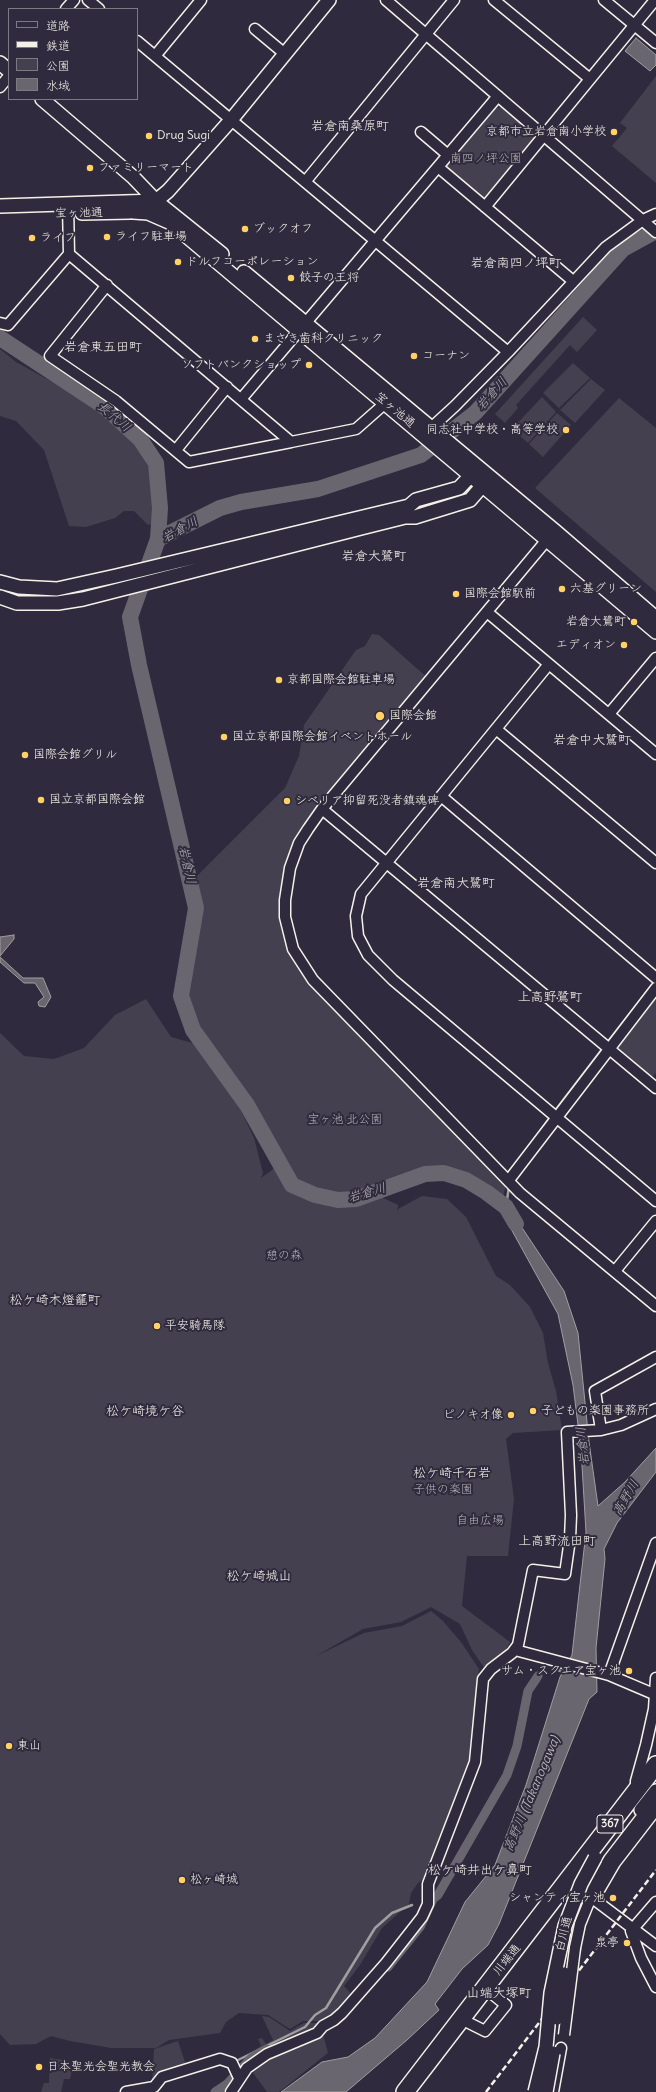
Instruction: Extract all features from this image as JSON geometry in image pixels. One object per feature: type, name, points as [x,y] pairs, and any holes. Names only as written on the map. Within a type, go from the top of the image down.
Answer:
[{"type":"highway","name":"川端通","points":[[405,2092],[566,1884],[636,1790],[656,1766]]},
{"type":"highway","name":"367","points":[[591,1897],[612,1861],[656,1804]]},
{"type":"highway","points":[[566,1884],[591,1897]]},
{"type":"street","points":[[67,8],[74,0]]},
{"type":"street","points":[[88,0],[98,8]]},
{"type":"street","points":[[155,56],[201,0]]},
{"type":"street","points":[[43,100],[133,177],[156,201],[172,188],[231,120],[329,0]]},
{"type":"street","points":[[386,0],[656,232]]},
{"type":"street","points":[[305,182],[454,0]]},
{"type":"street","points":[[494,0],[590,79]]},
{"type":"street","points":[[604,0],[656,43]]},
{"type":"street","points":[[485,207],[655,0]]},
{"type":"street","points":[[255,28],[285,54]]},
{"type":"street","points":[[138,42],[508,352]]},
{"type":"street","points":[[0,63],[8,70]]},
{"type":"street","points":[[0,87],[8,77]]},
{"type":"street","points":[[242,398],[498,96]]},
{"type":"street","points":[[421,132],[448,155]]},
{"type":"street","points":[[438,167],[573,281]]},
{"type":"street","points":[[133,177],[136,191],[128,207],[148,213],[171,223]]},
{"type":"street","name":"宝ヶ池通","points":[[0,215],[68,209],[128,207],[156,201]]},
{"type":"street","name":"宝ヶ池通","points":[[156,201],[171,223],[302,326]]},
{"type":"street","name":"宝ヶ池通","points":[[156,201],[486,481],[551,535],[656,618]]},
{"type":"street","name":"宝ヶ池通","points":[[0,206],[68,209]]},
{"type":"street","points":[[0,323],[8,325],[69,254],[68,209]]},
{"type":"street","points":[[430,432],[508,352],[606,246],[643,220],[656,214]]},
{"type":"street","points":[[69,254],[242,398],[291,442]]},
{"type":"street","points":[[107,285],[50,356],[116,401],[189,462],[356,429],[389,399]]},
{"type":"street","points":[[176,450],[227,387]]},
{"type":"street","points":[[0,582],[19,587],[56,589],[116,576],[409,506],[416,500],[460,488],[475,471]]},
{"type":"street","points":[[0,597],[17,603],[58,603],[112,592],[405,517],[415,517],[470,500],[486,481]]},
{"type":"street","points":[[551,535],[322,809],[299,843],[290,868],[285,900],[285,917],[293,949],[313,980],[520,1193],[656,1306]]},
{"type":"street","name":"宝ヶ池通","points":[[551,535],[656,632]]},
{"type":"street","points":[[487,612],[656,754]]},
{"type":"street","points":[[609,714],[656,658]]},
{"type":"street","points":[[550,664],[361,894],[356,916],[358,936],[368,955],[393,980],[558,1117],[656,1201]]},
{"type":"street","points":[[496,729],[656,863]]},
{"type":"street","points":[[442,796],[656,978]]},
{"type":"street","points":[[322,809],[609,1049],[654,1083]]},
{"type":"street","points":[[509,1180],[656,988]]},
{"type":"street","points":[[614,1271],[656,1221]]},
{"type":"street","points":[[601,1430],[596,1391],[656,1357]]},
{"type":"street","points":[[231,2092],[237,2074],[267,2054],[320,2029],[342,2013],[386,1963],[422,1917],[428,1902],[428,1884],[474,1762],[483,1679],[491,1670],[515,1650],[533,1570],[565,1574],[570,1539],[571,1515],[567,1432],[601,1430],[621,1425],[656,1409]]},
{"type":"street","points":[[607,1674],[656,1543]]},
{"type":"street","points":[[515,1650],[607,1674],[655,1695]]},
{"type":"street","points":[[636,1790],[636,1781],[654,1709],[656,1678]]},
{"type":"street","name":"白川通","points":[[536,2092],[546,2047],[551,1993],[565,1926],[581,1884],[656,1777]]},
{"type":"street","name":"白川通","points":[[546,2092],[554,2049],[561,1985],[574,1922],[599,1860],[656,1791]]},
{"type":"street","points":[[553,2092],[562,2044],[575,1948],[580,1924],[591,1897],[656,1946]]},
{"type":"street","points":[[656,1902],[631,1931],[641,1958],[656,1987]]},
{"type":"street","points":[[462,2019],[485,2031],[506,2005],[485,1988]]},
{"type":"street","points":[[529,2092],[539,2050],[562,2044]]},
{"type":"street","points":[[126,2092],[154,2087],[162,2077],[220,2060],[232,2063],[237,2074]]},
{"type":"green space","points":[[656,76],[656,183],[612,146],[627,128],[620,123]]},
{"type":"green space","name":"南四ノ坪公園","points":[[501,107],[536,136],[536,141],[487,200],[483,201],[447,170],[447,164],[496,108]]},
{"type":"green space","points":[[583,317],[597,330],[577,352],[570,345],[516,405],[518,408],[505,423],[495,414]]},
{"type":"green space","points":[[0,349],[16,362],[103,410],[133,435],[147,457],[152,482],[156,523],[148,525],[134,511],[124,511],[115,518],[86,527],[69,526],[44,450],[16,421],[0,416]]},
{"type":"green space","points":[[573,363],[590,378],[559,408],[543,393]]},
{"type":"green space","points":[[591,379],[605,390],[575,423],[560,410]]},
{"type":"green space","points":[[542,397],[556,412],[528,443],[512,429]]},
{"type":"green space","points":[[619,398],[656,428],[656,592],[535,488]]},
{"type":"green space","points":[[557,413],[571,425],[543,457],[529,444]]},
{"type":"green space","name":"宝ヶ池 北公園","points":[[372,634],[379,635],[430,680],[299,843],[285,900],[302,966],[506,1185],[502,1201],[490,1187],[451,1168],[437,1166],[416,1171],[392,1184],[351,1198],[340,1195],[330,1196],[294,1184],[239,1083],[230,1078],[198,1032],[186,1003],[187,983],[198,909],[192,881],[285,788],[299,756],[304,725],[356,650],[365,646]]},
{"type":"green space","points":[[656,998],[656,1073],[652,1077],[647,1077],[617,1052],[617,1045]]},
{"type":"green space","points":[[146,999],[171,1037],[196,1044],[225,1077],[254,1138],[263,1173],[261,1178],[276,1167],[283,1179],[298,1195],[330,1204],[346,1205],[381,1197],[398,1205],[397,1213],[398,1209],[422,1196],[447,1199],[466,1217],[496,1276],[510,1285],[530,1307],[543,1333],[548,1363],[556,1391],[562,1430],[513,1433],[506,1439],[514,1499],[508,1556],[467,1556],[462,1606],[510,1642],[504,1653],[485,1669],[472,1650],[460,1624],[431,1607],[401,1622],[363,1629],[316,1656],[364,1633],[402,1626],[431,1611],[442,1620],[461,1642],[479,1669],[471,1764],[426,1878],[418,1883],[411,1893],[409,1904],[382,1928],[360,1965],[344,1986],[353,1996],[342,2009],[325,2021],[303,2021],[290,2029],[268,2015],[239,2013],[226,2022],[220,2033],[169,2040],[156,2048],[111,2048],[51,2036],[36,2044],[10,2045],[0,2034],[0,1033],[24,1056],[54,1059],[84,1048],[115,1015]]},
{"type":"green space","points":[[262,2016],[269,2017],[290,2031],[304,2023],[320,2023],[328,2053],[279,2092],[267,2092],[243,2059],[261,2046],[258,2039],[262,2038],[266,2044],[273,2040]]},
{"type":"green space","points":[[178,2041],[186,2065],[158,2073],[152,2084],[154,2049]]},
{"type":"green space","points":[[50,2058],[62,2060],[72,2070],[70,2079],[64,2079],[61,2092],[41,2092],[44,2083],[49,2083]]},
{"type":"water","points":[[636,38],[656,55],[656,65],[650,71],[625,51]]},
{"type":"water","points":[[14,935],[14,939],[0,956],[0,937]]},
{"type":"water","points":[[0,957],[23,978],[43,978],[51,997],[45,1007],[39,1006],[38,1002],[44,997],[35,983],[24,983],[0,962]]},
{"type":"water","points":[[505,1202],[564,1291],[578,1333],[589,1442],[598,1506],[625,1482],[656,1448],[656,1472],[617,1523],[604,1549],[605,1559],[596,1648],[597,1692],[589,1699],[499,1924],[488,1945],[462,1969],[435,2004],[439,2010],[407,2040],[346,2092],[281,2092],[322,2062],[348,2057],[375,2038],[427,1982],[465,1902],[495,1865],[526,1785],[560,1677],[572,1655],[586,1532],[581,1449],[573,1385],[558,1314],[505,1218]]},
{"type":"waterway","name":"岩倉川","points":[[158,539],[220,508],[241,502],[318,489],[421,455],[475,413],[623,249],[656,231]]},
{"type":"waterway","name":"岩倉川","points":[[0,338],[105,407],[140,439],[156,463],[160,508],[158,539],[130,617],[139,665],[196,908],[181,996],[193,1030],[247,1105],[292,1185],[315,1195],[338,1200],[356,1199],[425,1174],[444,1173],[466,1180],[486,1192],[506,1207],[516,1224]]},
{"type":"waterway","points":[[606,1044],[656,980]]},
{"type":"waterway","points":[[554,1112],[603,1048]]},
{"type":"waterway","points":[[522,1156],[551,1116]]},
{"type":"waterway","points":[[506,1207],[509,1186]]},
{"type":"waterway","points":[[558,1670],[566,1673]]},
{"type":"waterway","points":[[388,1967],[420,1927],[433,1899],[438,1895],[507,1775],[517,1746],[528,1691],[538,1676]]},
{"type":"waterway","points":[[238,2060],[305,2027],[315,2015],[326,2008],[375,1928],[392,1913],[412,1905]]},
{"type":"waterway","points":[[215,2092],[227,2084],[251,2058],[267,2049]]},
{"type":"railway","points":[[486,2092],[656,1870]]},
{"type":"place","name":"京都市立岩倉南小学校","points":[[614,132]]},
{"type":"place","name":"Drug Sugi","points":[[149,136]]},
{"type":"place","name":"ファミリーマート","points":[[90,168]]},
{"type":"place","name":"ブックオフ","points":[[245,229]]},
{"type":"place","name":"ライフ駐車場","points":[[107,237]]},
{"type":"place","name":"ライフ","points":[[32,238]]},
{"type":"place","name":"ドルフコーポレーション","points":[[178,262]]},
{"type":"place","name":"餃子の王将","points":[[291,278]]},
{"type":"place","name":"まさき歯科クリニック","points":[[255,339]]},
{"type":"place","name":"コーナン","points":[[414,356]]},
{"type":"place","name":"ソフトバンクショップ","points":[[309,365]]},
{"type":"place","name":"同志社中学校・高等学校","points":[[566,430]]},
{"type":"place","name":"六基グリーン","points":[[562,589]]},
{"type":"place","name":"国際会館駅前","points":[[456,594]]},
{"type":"place","name":"岩倉大鷺町","points":[[634,622]]},
{"type":"place","name":"エディオン","points":[[624,645]]},
{"type":"place","name":"京都国際会館駐車場","points":[[279,680]]},
{"type":"place","name":"国際会館","points":[[380,716]]},
{"type":"place","name":"国立京都国際会館イベントホール","points":[[224,737]]},
{"type":"place","name":"国際会館グリル","points":[[25,755]]},
{"type":"place","name":"国立京都国際会館","points":[[41,800]]},
{"type":"place","name":"シベリア抑留死没者鎮魂碑","points":[[287,801]]},
{"type":"place","name":"平安騎馬隊","points":[[157,1326]]},
{"type":"place","name":"子どもの楽園事務所","points":[[533,1411]]},
{"type":"place","name":"ピノキオ像","points":[[511,1415]]},
{"type":"place","name":"サム・スクエア宝ヶ池","points":[[629,1671]]},
{"type":"place","name":"東山","points":[[9,1746]]},
{"type":"place","name":"松ヶ崎城","points":[[182,1880]]},
{"type":"place","name":"シャンティ宝ヶ池","points":[[613,1898]]},
{"type":"place","name":"泉亭","points":[[627,1943]]},
{"type":"place","name":"日本聖光会聖光教会","points":[[39,2067]]},
{"type":"district","name":"岩倉南桑原町","points":[[350,126]]},
{"type":"district","name":"岩倉南四ノ坪町","points":[[516,263]]},
{"type":"district","name":"岩倉東五田町","points":[[103,347]]},
{"type":"district","name":"岩倉大鷺町","points":[[374,556]]},
{"type":"district","name":"岩倉中大鷺町","points":[[592,740]]},
{"type":"district","name":"岩倉南大鷺町","points":[[456,883]]},
{"type":"district","name":"上高野鷺町","points":[[550,997]]},
{"type":"district","name":"松ケ崎木燈籠町","points":[[55,1300]]},
{"type":"district","name":"松ケ崎境ケ谷","points":[[145,1411]]},
{"type":"district","name":"松ケ崎千石岩","points":[[452,1473]]},
{"type":"district","name":"上高野流田町","points":[[557,1541]]},
{"type":"district","name":"松ケ崎城山","points":[[259,1576]]},
{"type":"district","name":"松ケ崎井出ケ鼻町","points":[[480,1870]]},
{"type":"district","name":"山端大塚町","points":[[499,1993]]},
{"type":"water label","name":"長代川","points":[[114,417]]},
{"type":"water label","name":"高野川","points":[[626,1498]]},
{"type":"water label","name":"高野川 (Takanogawa)","points":[[532,1794]]},
{"type":"park label","name":"憩の森","points":[[284,1256]]},
{"type":"park label","name":"子供の楽園","points":[[443,1490]]},
{"type":"park label","name":"自由広場","points":[[480,1521]]}]
